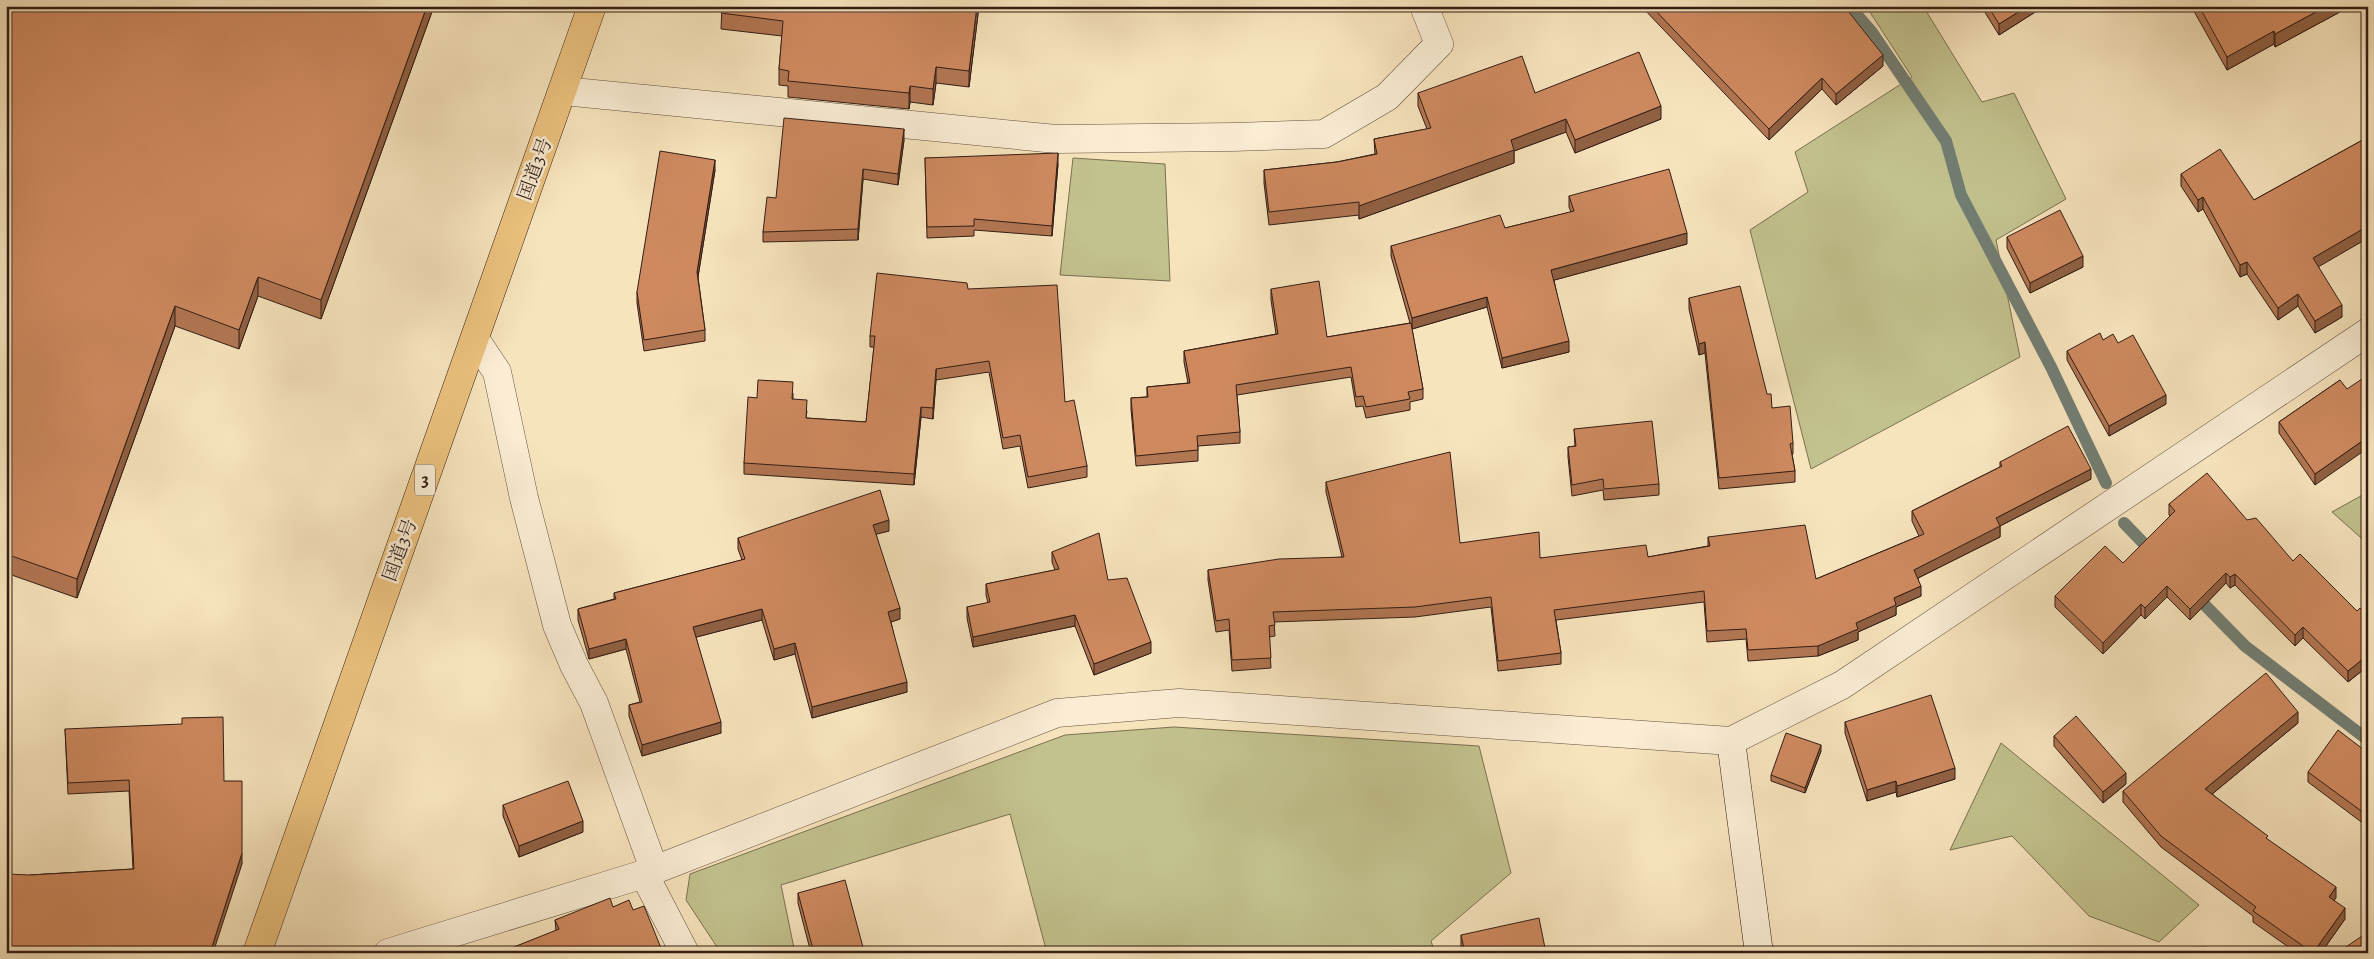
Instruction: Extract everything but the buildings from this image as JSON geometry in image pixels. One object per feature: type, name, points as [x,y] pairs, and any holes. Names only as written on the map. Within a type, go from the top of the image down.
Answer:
[{"type":"highway","name":"国道3号","points":[[257,953],[592,6]]},
{"type":"street","points":[[563,91],[1056,140],[1233,138],[1324,134],[1387,97],[1439,44],[1424,6]]},
{"type":"street","points":[[388,953],[649,871],[1057,713],[1178,703],[1731,740],[1842,685],[2368,332]]},
{"type":"street","points":[[475,339],[497,372],[524,498],[557,625],[574,665],[594,703],[649,871],[685,953]]},
{"type":"street","points":[[1731,740],[1759,953]]},
{"type":"green space","points":[[1866,6],[1923,6],[1982,102],[2014,93],[2066,199],[1996,240],[2020,357],[1811,469],[1750,230],[1808,192],[1795,152],[1912,77]]},
{"type":"green space","points":[[1073,158],[1165,164],[1170,281],[1060,275]]},
{"type":"green space","points":[[2368,492],[2368,544],[2332,512]]},
{"type":"green space","points":[[1174,727],[1479,746],[1511,873],[1431,941],[1435,953],[1047,953],[1010,814],[781,885],[795,953],[721,953],[686,900],[690,874],[1065,735]]},
{"type":"green space","points":[[2001,743],[2199,905],[2159,942],[2089,916],[2012,836],[1950,850]]},
{"type":"waterway","points":[[1849,6],[1871,31],[1946,141],[1961,195],[2051,367],[2106,483]]},
{"type":"waterway","points":[[2124,523],[2154,554]]},
{"type":"waterway","points":[[2193,593],[2245,646],[2368,740]]}]
